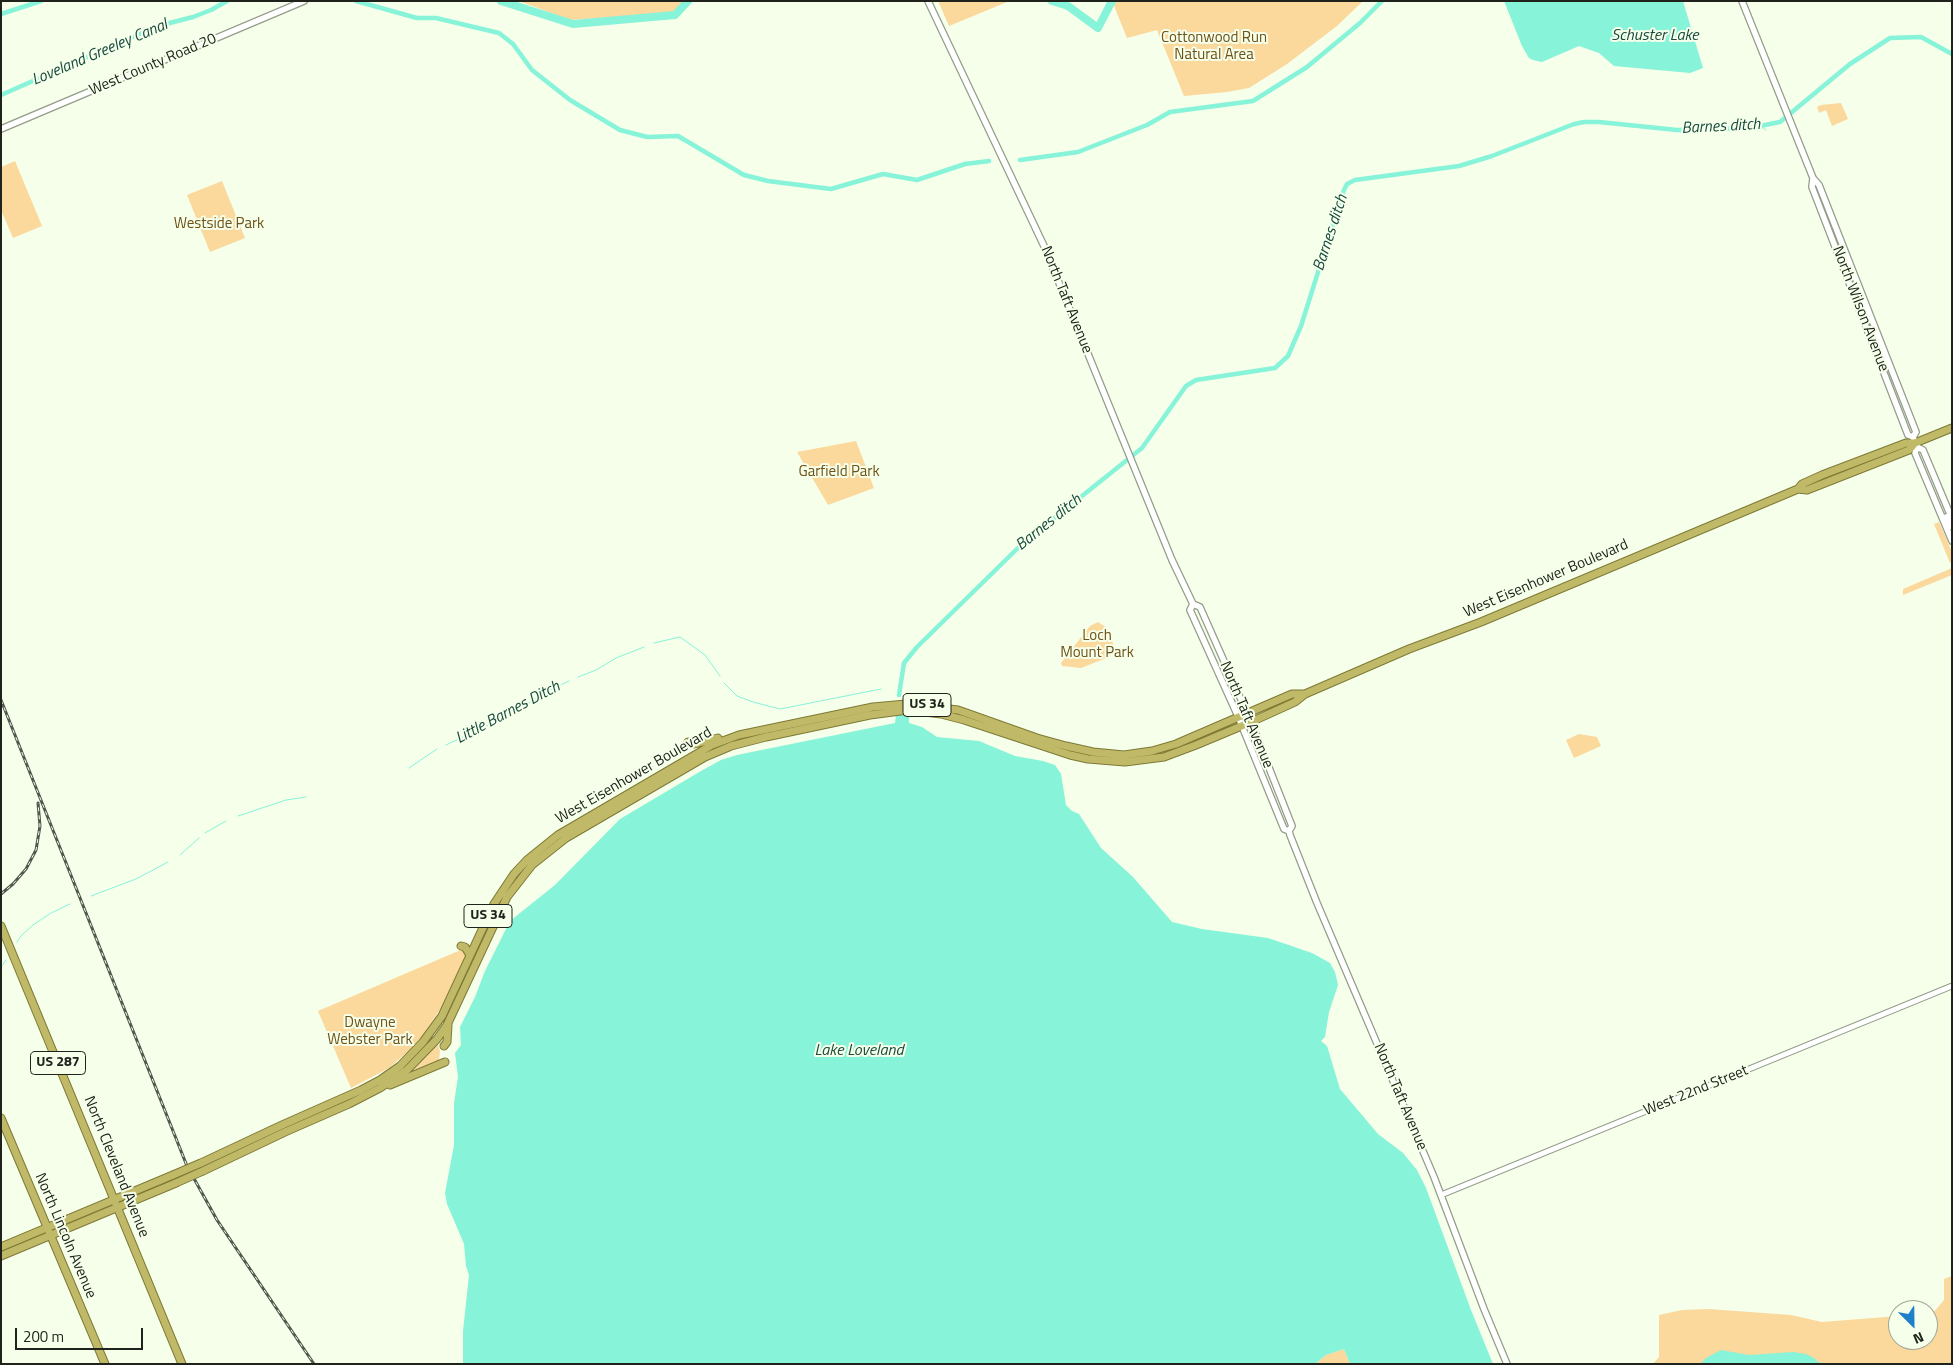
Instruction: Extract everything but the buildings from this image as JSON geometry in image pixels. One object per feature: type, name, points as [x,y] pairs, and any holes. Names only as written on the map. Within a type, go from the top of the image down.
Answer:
[{"type":"highway","name":"West Eisenhower Boulevard","points":[[224,1157],[380,1088],[407,1070],[421,1057],[448,1023],[507,897],[524,874],[566,838],[705,756],[748,742],[870,715],[908,710],[941,714],[964,720],[1070,755],[1115,762],[1136,762],[1166,756],[1251,722],[1295,702],[1304,694],[1409,649],[1481,622],[1798,489],[1807,490],[1909,450],[1915,442],[1952,428]]},
{"type":"highway","name":"West Eisenhower Boulevard","points":[[224,1157],[282,1125],[361,1090],[400,1066],[423,1042],[442,1016],[501,892],[514,874],[543,845],[688,757],[726,739],[873,707],[906,704],[958,710],[1037,738],[1066,746],[1093,752],[1124,755],[1152,751],[1176,744],[1292,694],[1304,694]]},
{"type":"highway","points":[[688,742],[694,744],[721,738],[726,739]]},
{"type":"highway","points":[[540,859],[544,851],[543,845]]},
{"type":"highway","name":"North Cleveland Avenue","points":[[1,926],[182,1364]]},
{"type":"highway","points":[[461,946],[465,947],[470,955]]},
{"type":"highway","points":[[444,1046],[447,1042],[448,1023]]},
{"type":"highway","points":[[380,1088],[446,1062]]},
{"type":"highway","name":"North Lincoln Avenue","points":[[1,1118],[104,1364]]},
{"type":"highway","name":"US 34","points":[[1,1256],[176,1183],[202,1167],[224,1157]]},
{"type":"highway","name":"US 34","points":[[1,1247],[174,1175],[202,1167]]},
{"type":"main road","name":"West County Road 20","points":[[1,129],[304,1]]},
{"type":"main road","name":"North Taft Avenue","points":[[928,1],[1044,246],[1127,454],[1172,560],[1193,604],[1200,607],[1251,722],[1292,826],[1289,831]]},
{"type":"main road","name":"North Wilson Avenue","points":[[1742,1],[1813,178],[1818,185],[1916,432],[1915,453],[1952,541]]},
{"type":"main road","name":"North Wilson Avenue","points":[[1915,442],[1923,450],[1952,519]]},
{"type":"main road","points":[[1942,516],[1946,516],[1952,527]]},
{"type":"main road","name":"North Taft Avenue","points":[[1193,604],[1190,610],[1238,718],[1284,829],[1289,831],[1317,903],[1441,1195],[1507,1364]]},
{"type":"street","name":"West 22nd Street","points":[[1441,1195],[1952,986]]},
{"type":"green space","points":[[519,1],[685,1],[680,8],[672,12],[570,20]]},
{"type":"green space","points":[[938,1],[1007,1],[1007,2],[949,26]]},
{"type":"green space","name":"Cottonwood Run Natural Area","points":[[1112,1],[1363,1],[1337,26],[1287,64],[1249,88],[1184,96],[1157,30],[1127,38]]},
{"type":"green space","points":[[1841,103],[1848,119],[1832,126],[1826,110],[1819,113],[1817,107]]},
{"type":"green space","points":[[15,161],[42,226],[13,238],[1,210],[1,167]]},
{"type":"green space","name":"Westside Park","points":[[222,181],[245,238],[210,252],[187,195]]},
{"type":"green space","name":"Garfield Park","points":[[856,441],[874,488],[828,505],[797,452]]},
{"type":"green space","points":[[1939,522],[1952,552],[1952,561],[1950,563],[1934,524]]},
{"type":"green space","points":[[1952,568],[1952,575],[1903,595],[1903,589]]},
{"type":"green space","name":"Loch Mount Park","points":[[1098,622],[1107,628],[1114,646],[1112,654],[1081,668],[1062,666],[1061,663],[1090,626]]},
{"type":"green space","points":[[1579,734],[1597,737],[1601,746],[1574,758],[1566,740]]},
{"type":"green space","name":"Dwayne Webster Park","points":[[463,949],[467,953],[454,983],[441,1008],[423,1035],[413,1047],[389,1068],[351,1088],[318,1011]]},
{"type":"green space","points":[[437,1043],[440,1051],[439,1060],[414,1070]]},
{"type":"green space","points":[[1952,1276],[1952,1364],[1653,1364],[1659,1357],[1659,1315],[1682,1310],[1708,1309],[1791,1315],[1822,1322],[1888,1317],[1888,1350],[1938,1350],[1938,1307],[1944,1300],[1944,1279]]},
{"type":"green space","points":[[1344,1349],[1350,1364],[1315,1364],[1326,1355]]},
{"type":"water","name":"Schuster Lake","points":[[1504,1],[1683,1],[1703,68],[1690,73],[1614,66],[1599,53],[1579,46],[1542,62],[1533,60],[1529,58],[1522,46]]},
{"type":"water","name":"Lake Loveland","points":[[909,714],[909,723],[922,727],[937,737],[979,741],[1015,756],[1055,765],[1061,774],[1066,805],[1072,811],[1079,814],[1101,848],[1133,877],[1172,922],[1202,929],[1268,938],[1312,953],[1330,963],[1335,972],[1338,985],[1329,1012],[1325,1037],[1321,1041],[1327,1046],[1340,1089],[1378,1134],[1403,1153],[1417,1170],[1426,1188],[1493,1364],[1350,1364],[1344,1349],[1326,1355],[1315,1364],[463,1364],[463,1331],[469,1275],[466,1266],[464,1244],[447,1204],[445,1193],[454,1145],[454,1103],[458,1077],[455,1053],[461,1045],[460,1027],[510,921],[555,885],[620,819],[721,760],[737,755],[895,723],[896,715]]},
{"type":"water","points":[[1721,1350],[1749,1355],[1793,1352],[1806,1354],[1818,1362],[1828,1364],[1700,1364],[1706,1358]]},
{"type":"waterway","points":[[1,14],[41,1]]},
{"type":"waterway","name":"Loveland Greeley Canal","points":[[1,95],[158,26],[193,17],[227,1]]},
{"type":"waterway","name":"Loveland Greeley Canal","points":[[356,1],[417,18],[436,18],[499,33],[513,44],[532,70],[570,100],[620,130],[647,137],[678,136],[744,175],[768,181],[831,189],[883,174],[917,180],[965,164],[989,161]]},
{"type":"waterway","points":[[501,1],[573,24],[675,15],[688,1]]},
{"type":"waterway","points":[[1052,1],[1068,6],[1098,28],[1112,1]]},
{"type":"waterway","name":"Loveland Greeley Canal","points":[[1020,160],[1078,152],[1147,125],[1170,112],[1253,101],[1307,67],[1360,23],[1382,1]]},
{"type":"waterway","name":"Barnes ditch","points":[[899,695],[904,663],[917,647],[1022,544],[1142,448],[1186,386],[1196,380],[1275,368],[1288,356],[1301,326],[1347,184],[1355,180],[1459,166],[1492,156],[1574,124],[1584,122],[1677,130],[1751,128],[1780,122],[1850,64],[1890,38],[1921,37],[1952,54]]},
{"type":"waterway","name":"Barnes ditch","points":[[1760,126],[1766,130]]},
{"type":"waterway","name":"Little Barnes Ditch","points":[[654,643],[680,637],[705,655],[720,676]]},
{"type":"waterway","name":"Little Barnes Ditch","points":[[578,677],[596,670],[616,658],[644,647]]},
{"type":"waterway","name":"Little Barnes Ditch","points":[[446,745],[510,715],[542,694],[569,681]]},
{"type":"waterway","name":"Little Barnes Ditch","points":[[724,683],[737,696],[780,709],[881,689]]},
{"type":"waterway","name":"Little Barnes Ditch","points":[[409,768],[437,749]]},
{"type":"waterway","name":"Little Barnes Ditch","points":[[238,816],[286,800],[306,797]]},
{"type":"waterway","name":"Little Barnes Ditch","points":[[205,833],[226,821]]},
{"type":"waterway","name":"Little Barnes Ditch","points":[[180,855],[199,838]]},
{"type":"waterway","name":"Little Barnes Ditch","points":[[91,896],[136,879],[168,862]]},
{"type":"waterway","name":"Little Barnes Ditch","points":[[17,942],[33,925],[51,913],[70,904]]},
{"type":"waterway","name":"Little Barnes Ditch","points":[[1,967],[6,960]]},
{"type":"railway","points":[[1,700],[187,1166],[217,1220],[314,1364]]},
{"type":"railway","points":[[1,894],[26,869],[36,850],[40,826],[38,803]]}]
